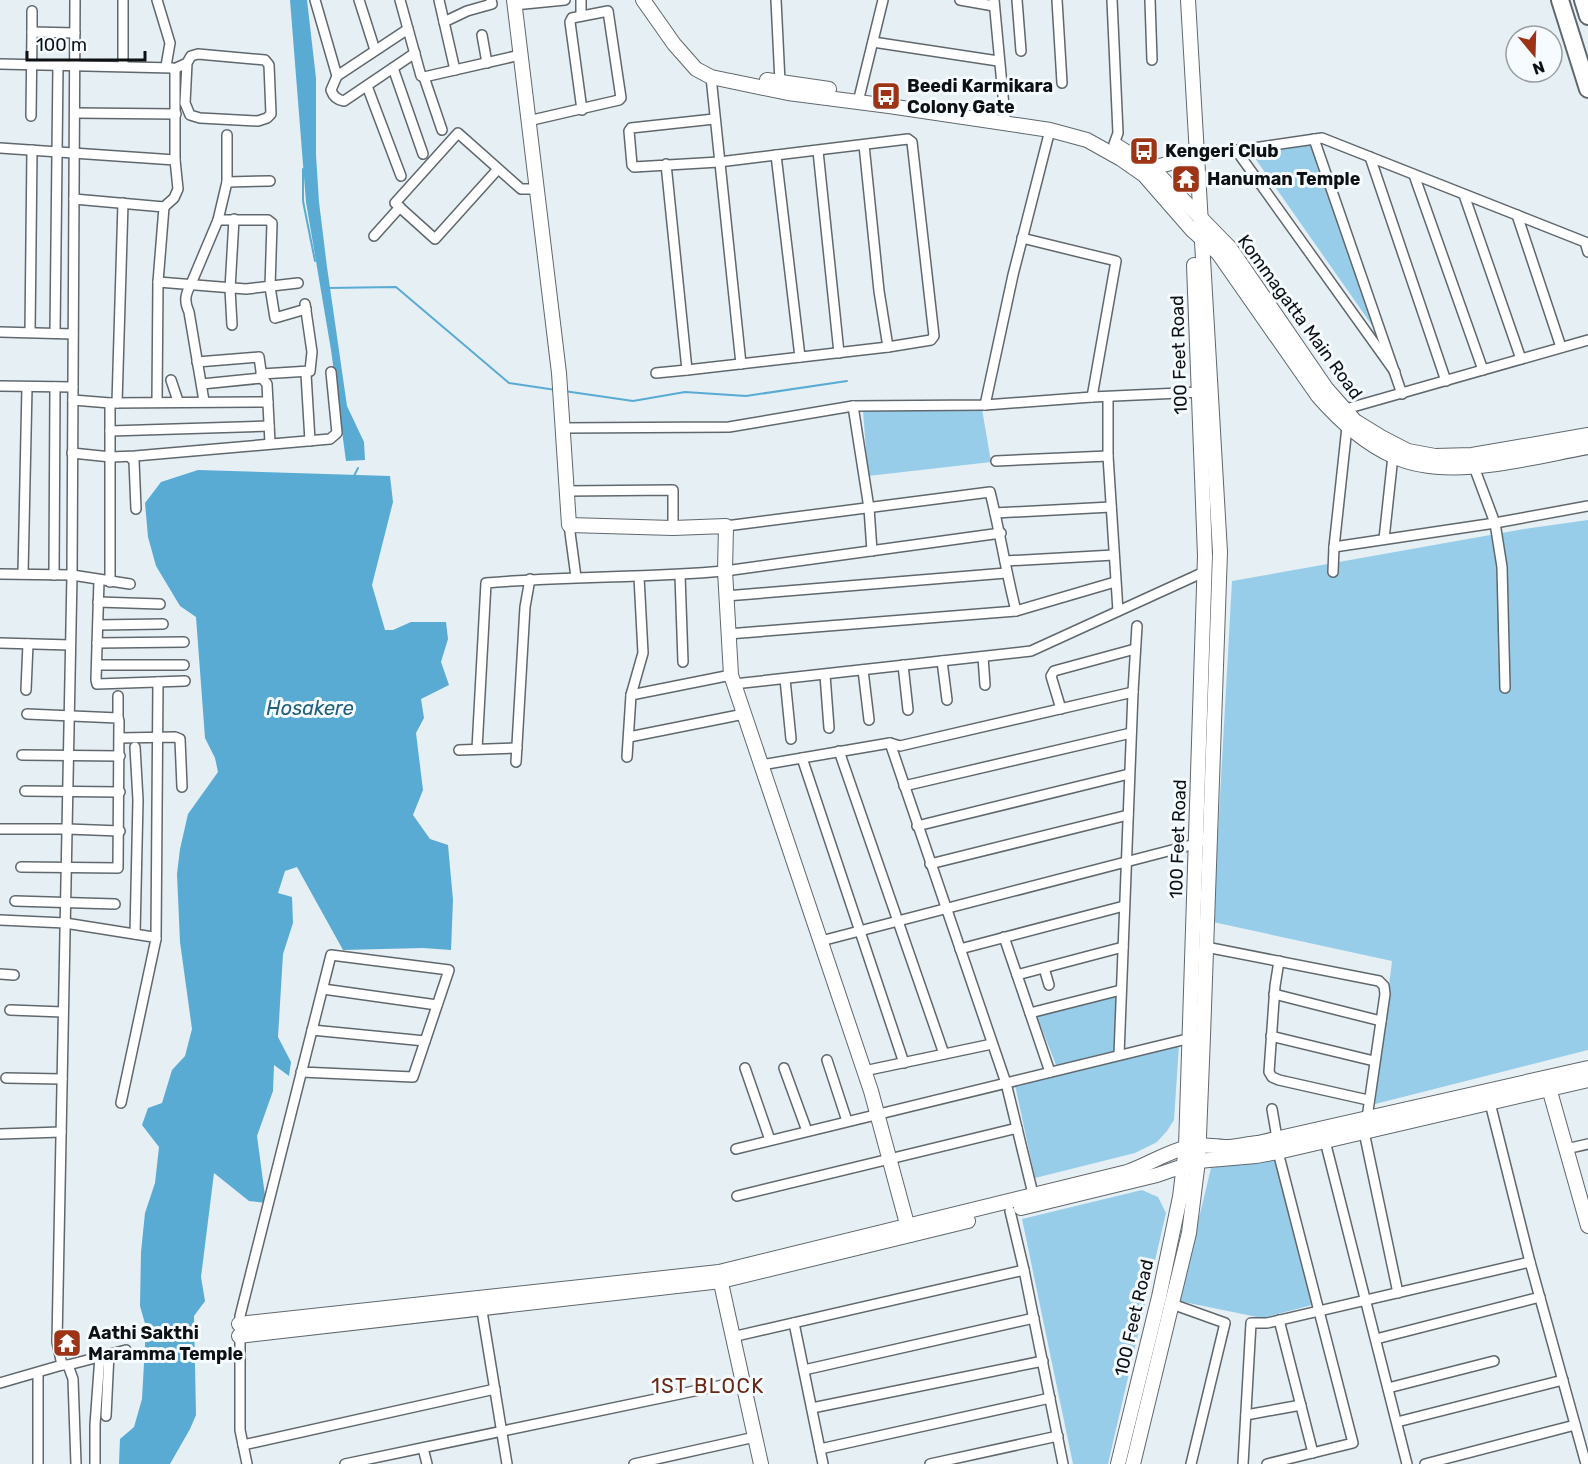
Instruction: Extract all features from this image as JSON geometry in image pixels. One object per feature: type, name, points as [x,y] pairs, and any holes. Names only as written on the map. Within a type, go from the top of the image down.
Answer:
[{"type":"highway","points":[[1560,0],[1588,89]]},
{"type":"highway","points":[[1583,0],[1588,16]]},
{"type":"main road","name":"Kommagatta Main Road","points":[[643,0],[674,44],[696,69],[711,77],[788,93],[859,98],[1051,124],[1089,133],[1114,144],[1195,212],[1230,248],[1344,417],[1399,447],[1435,456],[1472,455],[1588,435]]},
{"type":"main road","name":"Kommagatta Main Road","points":[[653,0],[685,46],[697,59],[712,69],[859,98],[1050,130],[1087,140],[1148,171],[1197,234],[1218,253],[1318,396],[1393,456],[1436,468],[1474,467],[1588,447]]},
{"type":"main road","name":"100 Feet Road","points":[[1133,1464],[1189,1233],[1198,1161],[1192,1146],[1191,1038],[1220,567],[1205,392],[1195,212],[1197,156],[1188,0]]},
{"type":"main road","points":[[514,3],[560,373],[569,525],[673,528],[726,526],[725,571],[732,680],[864,1071],[909,1231]]},
{"type":"main road","points":[[1148,171],[1197,156]]},
{"type":"main road","name":"100 Feet Road","points":[[1118,1464],[1159,1297],[1180,1197],[1183,1167],[1192,1146],[1206,946],[1203,844],[1205,392]]},
{"type":"main road","points":[[909,1231],[1010,1211],[1034,1200],[1145,1166],[1170,1153],[1192,1146],[1277,1145],[1325,1140],[1365,1125],[1490,1103],[1588,1068]]},
{"type":"main road","points":[[239,1330],[720,1277],[1034,1200],[1183,1167],[1198,1161],[1256,1156],[1277,1145],[1547,1083],[1588,1080]]},
{"type":"main road","points":[[1547,1083],[1566,1149],[1584,1195],[1588,1226]]},
{"type":"main road","points":[[720,1277],[761,1464]]},
{"type":"street","points":[[75,0],[72,575],[57,1342],[73,1379],[76,1464]]},
{"type":"street","points":[[123,0],[123,66]]},
{"type":"street","points":[[157,0],[170,43],[170,68],[176,114],[175,160],[178,189],[174,198],[164,207],[158,282],[157,401]]},
{"type":"street","points":[[315,0],[337,76]]},
{"type":"street","points":[[359,0],[375,50]]},
{"type":"street","points":[[400,0],[421,76],[424,77],[442,130]]},
{"type":"street","points":[[439,0],[455,70]]},
{"type":"street","points":[[444,22],[467,11],[492,4],[491,0]]},
{"type":"street","points":[[514,3],[565,0]]},
{"type":"street","points":[[581,0],[581,16]]},
{"type":"street","points":[[776,0],[780,82]]},
{"type":"street","points":[[859,98],[883,0]]},
{"type":"street","points":[[960,0],[994,3],[1005,117]]},
{"type":"street","points":[[1017,0],[1021,51]]},
{"type":"street","points":[[1057,0],[1062,83]]},
{"type":"street","points":[[1112,0],[1118,133],[1114,144]]},
{"type":"street","points":[[1150,0],[1152,60]]},
{"type":"street","points":[[31,116],[32,11]]},
{"type":"street","points":[[528,121],[582,110],[617,102],[621,98],[609,13],[605,11],[572,18],[570,22],[582,110]]},
{"type":"street","points":[[408,29],[337,76],[331,90],[333,95],[339,100],[348,99],[414,53]]},
{"type":"street","points":[[32,32],[75,33]]},
{"type":"street","points":[[482,35],[487,63]]},
{"type":"street","points":[[873,42],[998,61]]},
{"type":"street","points":[[0,64],[170,68],[187,63],[191,56],[198,54],[265,60],[269,65],[271,114],[258,121],[189,116],[185,104],[187,63]]},
{"type":"street","points":[[424,77],[520,56]]},
{"type":"street","points":[[56,333],[58,65]]},
{"type":"street","points":[[393,68],[423,154]]},
{"type":"street","points":[[711,77],[741,364]]},
{"type":"street","points":[[367,86],[401,176]]},
{"type":"street","points":[[75,113],[176,114]]},
{"type":"street","points":[[656,373],[888,347],[931,340],[934,336],[912,142],[908,139],[719,162],[634,167],[632,165],[629,130],[631,128],[714,119]]},
{"type":"street","points":[[985,405],[1022,238],[1050,130]]},
{"type":"street","points":[[498,169],[435,238],[395,203],[458,133],[521,189],[536,189]]},
{"type":"street","points":[[204,401],[185,302],[186,293],[218,219],[227,182],[227,135]]},
{"type":"street","points":[[1197,156],[1322,138],[1585,242],[1588,252]]},
{"type":"street","points":[[1314,139],[1402,394]]},
{"type":"street","points":[[864,145],[879,291],[888,347]]},
{"type":"street","points":[[0,148],[175,160]]},
{"type":"street","points":[[30,332],[32,150]]},
{"type":"street","points":[[1236,150],[1395,372]]},
{"type":"street","points":[[818,151],[839,353]]},
{"type":"street","points":[[776,155],[800,357]]},
{"type":"street","points":[[1370,157],[1446,381]]},
{"type":"street","points":[[666,164],[687,370]]},
{"type":"street","points":[[1414,175],[1483,370]]},
{"type":"street","points":[[227,182],[270,181]]},
{"type":"street","points":[[1464,195],[1521,359]]},
{"type":"street","points":[[74,199],[164,207]]},
{"type":"street","points":[[110,582],[110,431],[123,203]]},
{"type":"street","points":[[374,236],[400,207]]},
{"type":"street","points":[[1517,215],[1561,348]]},
{"type":"street","points":[[202,384],[310,371],[312,352],[306,307],[275,318],[270,287],[272,223],[268,220],[218,219]]},
{"type":"street","points":[[232,325],[230,289],[234,219]]},
{"type":"street","points":[[1022,238],[1116,261],[1092,397]]},
{"type":"street","points":[[158,282],[230,289],[298,283]]},
{"type":"street","points":[[0,332],[73,334]]},
{"type":"street","points":[[1333,572],[1344,417],[1402,394],[1588,340]]},
{"type":"street","points":[[197,362],[259,357],[262,376],[267,384],[270,443]]},
{"type":"street","points":[[72,453],[130,457],[330,439],[337,433],[331,372]]},
{"type":"street","points":[[306,374],[310,441]]},
{"type":"street","points":[[171,380],[178,401]]},
{"type":"street","points":[[0,386],[73,387]]},
{"type":"street","points":[[23,574],[27,387]]},
{"type":"street","points":[[54,575],[55,387]]},
{"type":"street","points":[[562,428],[729,428],[853,406],[985,405],[1205,392]]},
{"type":"street","points":[[1108,397],[1108,456],[1118,611]]},
{"type":"street","points":[[73,400],[113,403],[268,402]]},
{"type":"street","points":[[853,406],[869,508],[872,551]]},
{"type":"street","points":[[110,431],[269,426]]},
{"type":"street","points":[[996,461],[1108,456]]},
{"type":"street","points":[[1384,539],[1393,456]]},
{"type":"street","points":[[130,457],[134,460],[136,509]]},
{"type":"street","points":[[1474,467],[1495,523],[1502,567],[1505,688]]},
{"type":"street","points":[[567,490],[674,490],[673,528]]},
{"type":"street","points":[[726,526],[990,492],[1016,611]]},
{"type":"street","points":[[1334,547],[1495,523],[1588,506]]},
{"type":"street","points":[[995,513],[1111,507]]},
{"type":"street","points":[[569,525],[576,577]]},
{"type":"street","points":[[477,749],[486,584],[530,579],[639,577],[725,571],[1000,533]]},
{"type":"street","points":[[1005,561],[1114,555]]},
{"type":"street","points":[[632,695],[732,680],[785,679],[1031,651],[1204,572]]},
{"type":"street","points":[[726,596],[1006,573]]},
{"type":"street","points":[[0,574],[72,575],[130,584]]},
{"type":"street","points":[[680,575],[683,662]]},
{"type":"street","points":[[627,757],[632,695],[643,653],[639,577]]},
{"type":"street","points":[[516,762],[525,608],[530,579]]},
{"type":"street","points":[[99,580],[96,680],[100,685],[185,681]]},
{"type":"street","points":[[728,634],[1016,611],[1115,582]]},
{"type":"street","points":[[98,602],[160,604]]},
{"type":"street","points":[[98,625],[164,624]]},
{"type":"street","points":[[1119,1055],[1132,692],[1137,626]]},
{"type":"street","points":[[97,643],[184,642]]},
{"type":"street","points":[[0,643],[70,645]]},
{"type":"street","points":[[26,690],[28,644]]},
{"type":"street","points":[[1061,709],[1051,676],[1054,670],[1135,649]]},
{"type":"street","points":[[983,657],[986,685]]},
{"type":"street","points":[[942,661],[946,700]]},
{"type":"street","points":[[96,664],[184,665]]},
{"type":"street","points":[[903,665],[908,710]]},
{"type":"street","points":[[863,670],[869,720]]},
{"type":"street","points":[[825,675],[829,728]]},
{"type":"street","points":[[785,679],[791,739]]},
{"type":"street","points":[[121,1103],[156,939],[158,682]]},
{"type":"street","points":[[761,765],[890,743],[900,746],[1132,692]]},
{"type":"street","points":[[21,867],[118,868],[120,738],[118,696]]},
{"type":"street","points":[[27,714],[118,718]]},
{"type":"street","points":[[629,737],[744,714]]},
{"type":"street","points":[[904,786],[1131,733]]},
{"type":"street","points":[[120,738],[175,737],[180,739],[182,787]]},
{"type":"street","points":[[890,743],[1006,1083],[1034,1200]]},
{"type":"street","points":[[135,747],[138,800],[135,934]]},
{"type":"street","points":[[459,750],[517,748]]},
{"type":"street","points":[[839,751],[944,1054]]},
{"type":"street","points":[[22,755],[120,756]]},
{"type":"street","points":[[802,758],[904,1063]]},
{"type":"street","points":[[917,826],[1130,774]]},
{"type":"street","points":[[25,791],[120,792]]},
{"type":"street","points":[[930,864],[1128,815]]},
{"type":"street","points":[[0,829],[120,831]]},
{"type":"street","points":[[821,941],[1126,861],[1203,844]]},
{"type":"street","points":[[15,901],[115,904]]},
{"type":"street","points":[[960,949],[1125,906]]},
{"type":"street","points":[[0,920],[65,923],[156,939]]},
{"type":"street","points":[[1004,938],[1050,1072]]},
{"type":"street","points":[[1206,946],[1379,981],[1385,990],[1365,1125],[1398,1293]]},
{"type":"street","points":[[1017,975],[1123,947]]},
{"type":"street","points":[[247,1464],[240,1430],[239,1330],[301,1072],[331,955],[449,970],[413,1077],[301,1072]]},
{"type":"street","points":[[1278,961],[1269,1072],[1272,1077],[1368,1100]]},
{"type":"street","points":[[1044,968],[1049,986]]},
{"type":"street","points":[[0,974],[14,975]]},
{"type":"street","points":[[323,989],[438,1005]]},
{"type":"street","points":[[1030,1013],[1121,990]]},
{"type":"street","points":[[1274,994],[1381,1021]]},
{"type":"street","points":[[10,1010],[63,1012]]},
{"type":"street","points":[[312,1030],[425,1041]]},
{"type":"street","points":[[1271,1036],[1374,1061]]},
{"type":"street","points":[[736,1149],[1191,1038]]},
{"type":"street","points":[[864,1071],[992,1044]]},
{"type":"street","points":[[827,1060],[847,1121]]},
{"type":"street","points":[[746,1068],[770,1140]]},
{"type":"street","points":[[784,1068],[807,1131]]},
{"type":"street","points":[[6,1078],[62,1078]]},
{"type":"street","points":[[1490,1103],[1530,1262],[1586,1464]]},
{"type":"street","points":[[1267,1464],[1353,1443],[1277,1145],[1272,1109]]},
{"type":"street","points":[[737,1196],[1017,1128]]},
{"type":"street","points":[[0,1134],[61,1132]]},
{"type":"street","points":[[1325,1140],[1407,1464]]},
{"type":"street","points":[[1566,1149],[1588,1144]]},
{"type":"street","points":[[1010,1211],[1063,1464]]},
{"type":"street","points":[[1243,1464],[1251,1323],[1267,1323],[1530,1262]]},
{"type":"street","points":[[732,1337],[1024,1270]]},
{"type":"street","points":[[1376,1339],[1540,1297]]},
{"type":"street","points":[[480,1303],[507,1464]]},
{"type":"street","points":[[1172,1304],[1225,1323],[1191,1464]]},
{"type":"street","points":[[804,1370],[1034,1318]]},
{"type":"street","points":[[1279,1320],[1313,1453]]},
{"type":"street","points":[[794,1323],[823,1464]]},
{"type":"street","points":[[0,1383],[126,1350]]},
{"type":"street","points":[[105,1354],[106,1416]]},
{"type":"street","points":[[95,1464],[95,1425],[105,1354]]},
{"type":"street","points":[[812,1408],[1042,1361]]},
{"type":"street","points":[[1388,1388],[1494,1361]]},
{"type":"street","points":[[38,1373],[38,1464]]},
{"type":"street","points":[[1396,1422],[1563,1380]]},
{"type":"street","points":[[345,1464],[370,1461],[742,1381]]},
{"type":"street","points":[[243,1445],[495,1389]]},
{"type":"street","points":[[820,1449],[1050,1398]]},
{"type":"street","points":[[1246,1415],[1301,1405]]},
{"type":"street","points":[[1425,1464],[1575,1425]]},
{"type":"street","points":[[930,1464],[1058,1436]]},
{"type":"street","points":[[634,1464],[755,1437]]},
{"type":"street","points":[[423,1448],[427,1464]]},
{"type":"shaded area","points":[[1312,144],[1376,331],[1250,151]]},
{"type":"shaded area","points":[[982,409],[991,462],[868,476],[863,411]]},
{"type":"shaded area","points":[[1588,520],[1588,1050],[1375,1104],[1392,961],[1213,922],[1232,581],[1524,529]]},
{"type":"shaded area","points":[[1118,994],[1114,1051],[1056,1065],[1036,1014]]},
{"type":"shaded area","points":[[1179,1045],[1174,1120],[1157,1142],[1135,1153],[1035,1178],[1015,1085]]},
{"type":"shaded area","points":[[1276,1156],[1312,1305],[1262,1318],[1179,1301],[1211,1168]]},
{"type":"shaded area","points":[[1142,1190],[1158,1197],[1166,1213],[1108,1464],[1073,1464],[1022,1219]]},
{"type":"water","points":[[290,0],[307,0],[316,78],[316,155],[327,267],[347,406],[364,442],[365,460],[346,461],[331,350],[306,202]]},
{"type":"water","name":"Hosakere","points":[[198,470],[390,476],[393,502],[372,585],[385,630],[393,630],[411,622],[446,622],[448,639],[441,662],[449,685],[421,699],[424,718],[416,733],[423,790],[413,815],[430,839],[448,845],[453,900],[451,950],[423,948],[343,950],[297,867],[285,871],[278,893],[292,897],[293,923],[283,954],[278,1037],[291,1062],[289,1076],[274,1065],[273,1091],[257,1136],[266,1203],[249,1201],[214,1173],[201,1277],[205,1301],[194,1316],[196,1415],[170,1464],[119,1464],[120,1439],[134,1427],[142,1399],[146,1327],[140,1306],[141,1252],[145,1213],[155,1183],[159,1147],[142,1125],[148,1108],[162,1103],[172,1070],[185,1056],[192,1029],[180,942],[177,874],[180,849],[188,814],[218,772],[215,758],[205,738],[196,617],[180,606],[156,566],[148,537],[145,503],[161,482]]},
{"type":"waterway","points":[[303,169],[303,201],[315,261]]},
{"type":"waterway","points":[[327,288],[396,287],[509,383],[556,390]]},
{"type":"waterway","points":[[564,391],[633,401],[685,392],[746,396],[847,381]]},
{"type":"waterway","points":[[354,476],[358,468]]},
{"type":"place","name":"Beedi Karmikara Colony Gate","points":[[886,96]]},
{"type":"place","name":"Kengeri Club","points":[[1144,151]]},
{"type":"place","name":"Hanuman Temple","points":[[1186,179]]},
{"type":"place","name":"Aathi Sakthi Maramma Temple","points":[[67,1343]]},
{"type":"district","name":"1ST BLOCK","points":[[708,1386]]}]
